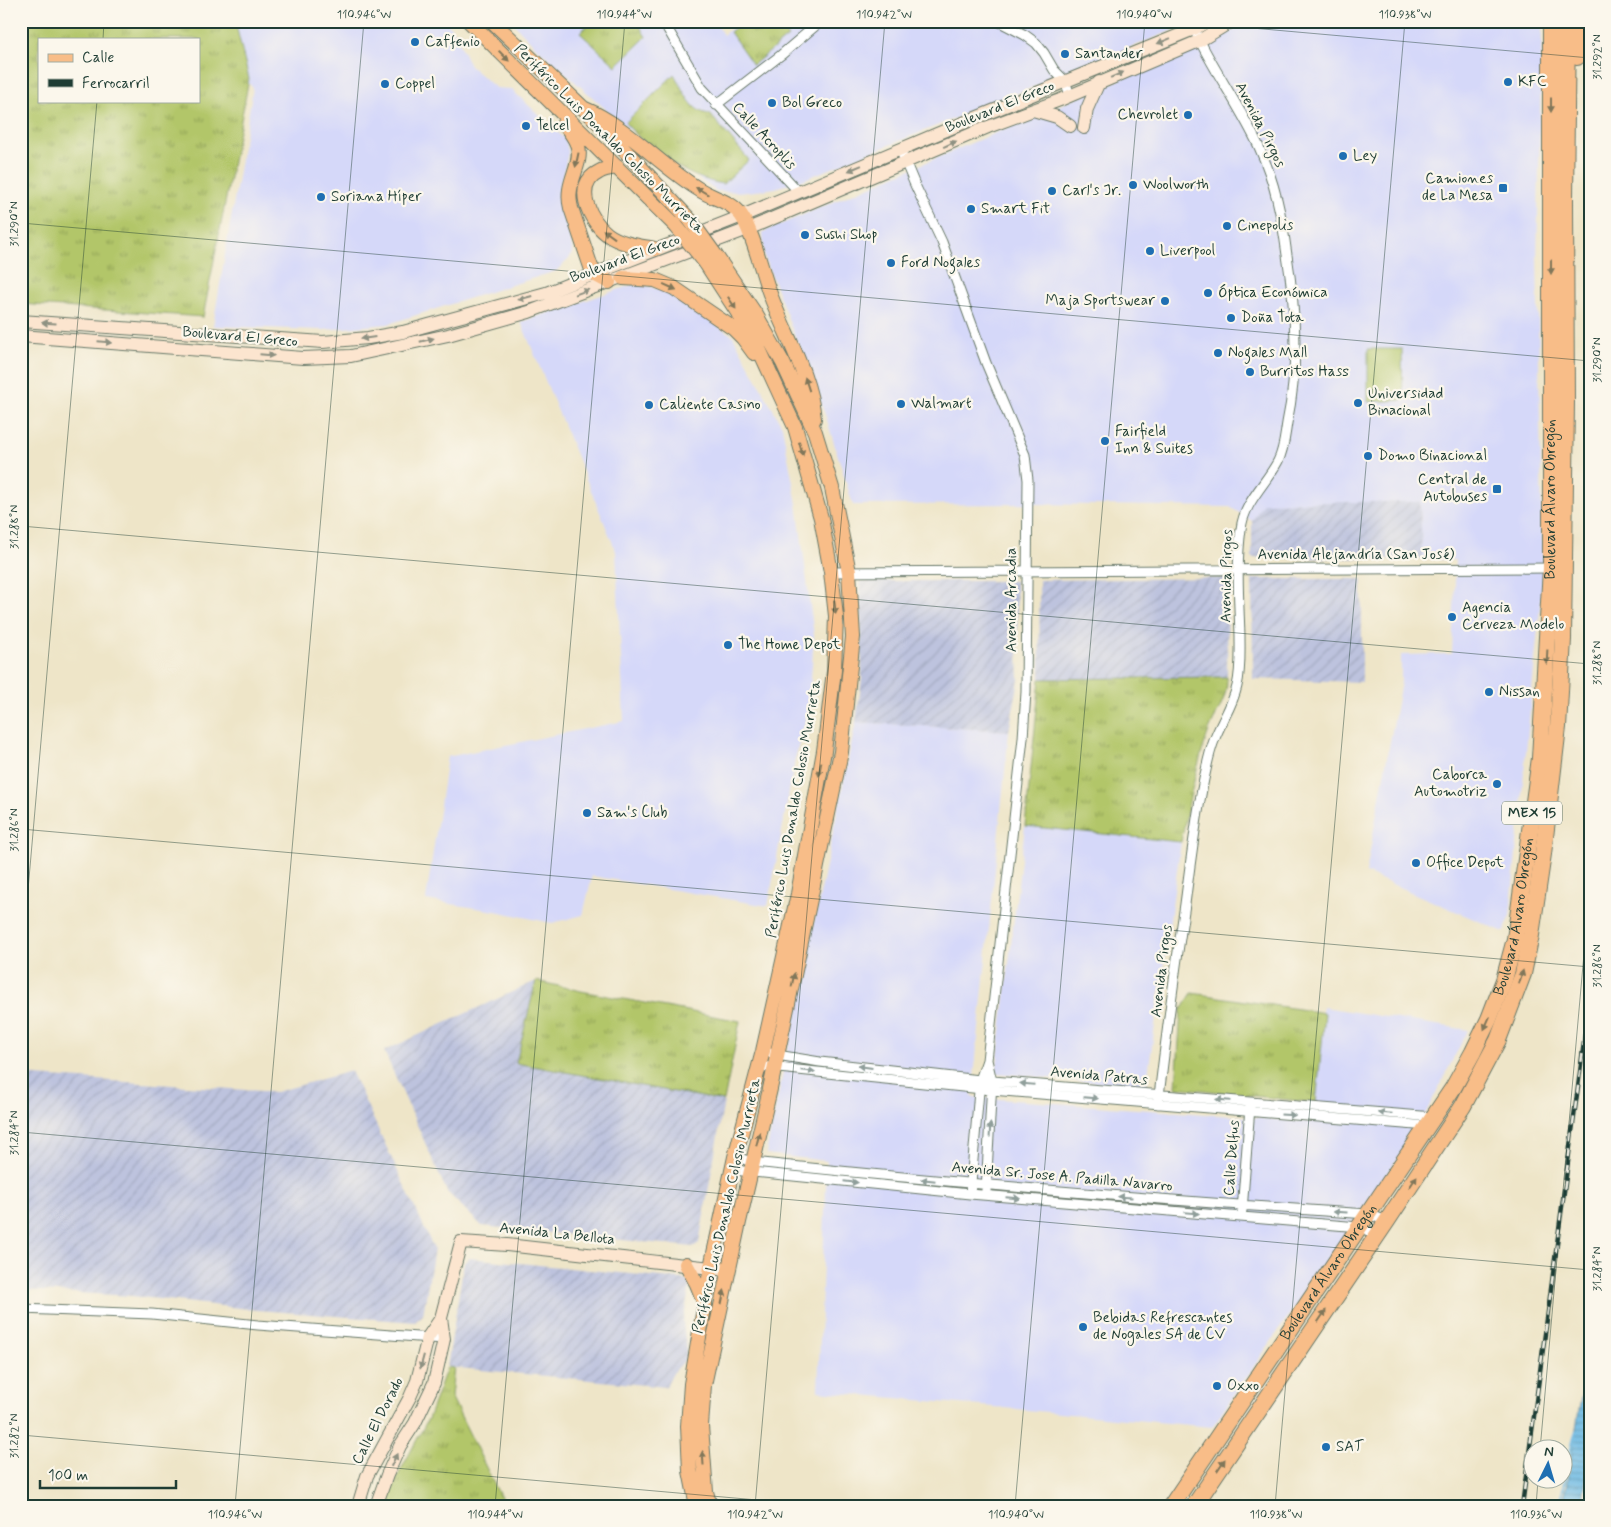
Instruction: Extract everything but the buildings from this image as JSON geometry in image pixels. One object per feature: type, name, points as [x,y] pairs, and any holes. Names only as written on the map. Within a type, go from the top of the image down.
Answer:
[{"type":"highway","name":"Boulevard Álvaro Obregón","points":[[1171,1506],[1431,1121],[1465,1066],[1489,1019],[1504,980],[1515,939],[1540,758],[1551,568],[1551,21]]},
{"type":"highway","name":"Boulevard Álvaro Obregón","points":[[1194,1506],[1387,1221],[1462,1106],[1498,1040],[1522,974],[1531,936],[1543,854],[1558,727],[1563,639],[1567,21]]},
{"type":"highway","points":[[1565,200],[1574,170],[1579,21]]},
{"type":"highway","points":[[1253,1418],[1264,1391],[1267,1363],[1294,1350],[1308,1337]]},
{"type":"main road","name":"Periférico Luis Donaldo Colosio Murrieta","points":[[469,21],[710,259],[756,315],[783,363],[815,432],[832,488],[849,572],[853,637],[841,752],[776,1062],[704,1385],[701,1426],[706,1492],[710,1506]]},
{"type":"main road","name":"Periférico Luis Donaldo Colosio Murrieta","points":[[492,21],[585,110],[690,220],[753,336],[795,427],[821,518],[831,572],[836,616],[834,671],[824,751],[798,894],[763,1051],[734,1164],[712,1267],[691,1384],[688,1426],[690,1472],[697,1506]]},
{"type":"main road","name":"Boulevard El Greco","points":[[21,336],[303,358],[351,356],[405,346],[496,322],[616,280],[748,229],[988,127],[1065,97],[1196,35],[1208,21]]},
{"type":"main road","name":"Boulevard El Greco","points":[[21,321],[303,342],[346,340],[404,332],[546,293],[596,275],[655,249],[742,216],[1060,84],[1232,21]]},
{"type":"main road","points":[[1084,128],[1087,109],[1099,82]]},
{"type":"main road","points":[[551,102],[578,148],[579,156],[568,198],[591,267],[596,275],[616,280],[655,280],[674,288],[734,329],[747,342],[779,391]]},
{"type":"main road","points":[[585,110],[609,121],[700,190],[728,202],[742,216],[771,296],[802,368],[810,396],[815,432]]},
{"type":"main road","points":[[1033,110],[1057,117],[1070,126]]},
{"type":"main road","points":[[618,167],[599,171],[588,181],[585,198],[587,208],[596,223],[607,234],[624,242],[655,249]]},
{"type":"main road","points":[[86,340],[88,326]]},
{"type":"main road","name":"Avenida La Bellota","points":[[441,1318],[461,1242],[506,1245],[729,1270]]},
{"type":"main road","points":[[686,1264],[705,1304]]},
{"type":"main road","name":"Calle El Dorado","points":[[358,1506],[367,1476],[410,1398],[417,1381],[428,1337],[441,1318]]},
{"type":"main road","name":"Calle El Dorado","points":[[376,1506],[400,1446],[415,1423],[434,1383],[444,1339],[441,1318]]},
{"type":"street","name":"Calle Acroplis","points":[[663,21],[702,88],[798,192]]},
{"type":"street","points":[[716,105],[781,55],[821,21]]},
{"type":"street","points":[[998,21],[1036,43],[1054,70],[1065,97]]},
{"type":"street","name":"Avenida Pirgos","points":[[1158,1104],[1179,943],[1206,767],[1215,737],[1230,708],[1237,688],[1240,665],[1239,569],[1241,529],[1244,514],[1281,453],[1292,401],[1296,338],[1295,313],[1281,216],[1270,172],[1241,112],[1196,35]]},
{"type":"street","name":"Avenida Arcadia","points":[[900,149],[942,242],[986,363],[1025,455],[1028,480],[1024,738],[987,1060],[979,1084],[970,1194]]},
{"type":"street","name":"Avenida Alejandría (San José)","points":[[831,572],[1551,568]]},
{"type":"street","name":"Avenida Patras","points":[[763,1051],[776,1062]]},
{"type":"street","name":"Avenida Arcadia","points":[[986,1196],[992,1090],[987,1060]]},
{"type":"street","name":"Avenida Patras","points":[[759,1066],[776,1062],[979,1084],[992,1090],[1249,1112],[1431,1121]]},
{"type":"street","name":"Avenida Patras","points":[[979,1084],[992,1081],[1160,1094],[1431,1121]]},
{"type":"street","name":"Calle Delfus","points":[[1241,1217],[1250,1102]]},
{"type":"street","name":"Avenida Sr. Jose A. Padilla Navarro","points":[[734,1164],[824,1180],[986,1196],[1359,1227],[1377,1235]]},
{"type":"street","name":"Avenida Sr. Jose A. Padilla Navarro","points":[[752,1167],[825,1170],[987,1186],[1368,1214],[1387,1221]]},
{"type":"street","points":[[824,1180],[825,1170]]},
{"type":"street","points":[[21,1309],[152,1314],[258,1325],[444,1339]]},
{"type":"shaded area","points":[[220,21],[445,21],[454,31],[470,66],[496,88],[511,89],[566,140],[568,153],[559,190],[573,251],[569,259],[556,271],[388,324],[323,330],[213,326],[253,88],[200,28]]},
{"type":"shaded area","points":[[511,21],[715,21],[723,35],[741,21],[1196,21],[800,181],[775,188],[748,192],[716,191],[628,129],[537,48]]},
{"type":"shaded area","points":[[1252,21],[1542,21],[1537,259],[1543,576],[1510,916],[1504,932],[1366,873],[1401,682],[1401,655],[1452,654],[1456,560],[1422,559],[1420,502],[1264,503],[1252,521],[1230,507],[1036,504],[853,505],[826,417],[764,256],[763,232],[1218,38]]},
{"type":"shaded area","points":[[638,283],[667,292],[733,336],[782,426],[797,504],[814,636],[809,707],[795,759],[768,906],[592,876],[583,915],[552,923],[495,911],[426,900],[447,757],[624,721],[616,551],[521,322]]},
{"type":"shaded area","points":[[1420,502],[1422,559],[1252,558],[1252,521],[1263,503]]},
{"type":"shaded area","points":[[1228,578],[1227,677],[1040,679],[1039,580]]},
{"type":"shaded area","points":[[1252,579],[1362,579],[1362,682],[1253,679]]},
{"type":"shaded area","points":[[860,581],[1016,581],[1019,680],[1009,731],[856,722],[862,678]]},
{"type":"shaded area","points":[[856,722],[1009,731],[972,1097],[1312,1122],[1323,1007],[1468,1030],[1416,1132],[1212,1427],[818,1391],[827,1161],[766,1154]]},
{"type":"shaded area","points":[[1025,826],[1181,842],[1146,1088],[996,1073]]},
{"type":"shaded area","points":[[536,981],[516,1063],[724,1101],[699,1243],[693,1247],[482,1226],[447,1192],[384,1051]]},
{"type":"shaded area","points":[[351,1071],[434,1249],[423,1315],[415,1322],[257,1310],[132,1296],[21,1290],[21,1075],[276,1092]]},
{"type":"shaded area","points":[[470,1258],[691,1280],[683,1321],[687,1358],[673,1373],[666,1387],[447,1367],[464,1263]]},
{"type":"green space","points":[[21,21],[235,21],[249,79],[203,317],[21,304]]},
{"type":"green space","points":[[591,21],[637,21],[646,37],[616,66],[580,33]]},
{"type":"green space","points":[[743,21],[776,21],[788,37],[753,65],[730,32]]},
{"type":"green space","points":[[674,74],[693,105],[703,113],[710,114],[749,160],[723,184],[695,176],[670,162],[646,144],[625,123]]},
{"type":"green space","points":[[1368,349],[1402,349],[1403,400],[1368,402]]},
{"type":"green space","points":[[1227,677],[1223,700],[1210,728],[1199,762],[1181,842],[1025,826],[1040,679]]},
{"type":"green space","points":[[536,981],[740,1021],[724,1101],[516,1063]]},
{"type":"green space","points":[[1192,993],[1325,1013],[1316,1103],[1176,1087],[1181,1010]]},
{"type":"green space","points":[[447,1367],[454,1368],[451,1396],[505,1506],[386,1506],[389,1492],[428,1419]]},
{"type":"water","points":[[1590,1368],[1590,1452],[1582,1506],[1563,1506],[1566,1490],[1574,1490],[1574,1440],[1582,1392]]},
{"type":"waterway","points":[[1560,1506],[1569,1456],[1576,1431]]},
{"type":"railway","points":[[1522,1506],[1590,997]]},
{"type":"place","name":"Caffenio","points":[[415,42]]},
{"type":"place","name":"Santander","points":[[1065,54]]},
{"type":"place","name":"KFC","points":[[1508,82]]},
{"type":"place","name":"Coppel","points":[[385,84]]},
{"type":"place","name":"Bol Greco","points":[[772,103]]},
{"type":"place","name":"Chevrolet","points":[[1188,115]]},
{"type":"place","name":"Telcel","points":[[526,126]]},
{"type":"place","name":"Ley","points":[[1343,156]]},
{"type":"place","name":"Woolworth","points":[[1133,185]]},
{"type":"place","name":"Camiones de La Mesa","points":[[1503,188]]},
{"type":"place","name":"Carl's Jr.","points":[[1052,191]]},
{"type":"place","name":"Soriana Híper","points":[[321,197]]},
{"type":"place","name":"Smart Fit","points":[[971,209]]},
{"type":"place","name":"Cinepolis","points":[[1227,226]]},
{"type":"place","name":"Sushi Shop","points":[[805,235]]},
{"type":"place","name":"Liverpool","points":[[1150,251]]},
{"type":"place","name":"Ford Nogales","points":[[891,263]]},
{"type":"place","name":"Óptica Económica","points":[[1208,293]]},
{"type":"place","name":"Maja Sportswear","points":[[1165,301]]},
{"type":"place","name":"Doña Tota","points":[[1231,318]]},
{"type":"place","name":"Nogales Mall","points":[[1218,353]]},
{"type":"place","name":"Burritos Hass","points":[[1250,372]]},
{"type":"place","name":"Universidad Binacional","points":[[1358,403]]},
{"type":"place","name":"Walmart","points":[[901,404]]},
{"type":"place","name":"Caliente Casino","points":[[649,405]]},
{"type":"place","name":"Fairfield Inn & Suites","points":[[1105,441]]},
{"type":"place","name":"Domo Binacional","points":[[1368,456]]},
{"type":"place","name":"Central de Autobuses","points":[[1497,489]]},
{"type":"place","name":"Agencia Cerveza Modelo","points":[[1452,617]]},
{"type":"place","name":"The Home Depot","points":[[728,645]]},
{"type":"place","name":"Nissan","points":[[1489,692]]},
{"type":"place","name":"Caborca Automotriz","points":[[1497,784]]},
{"type":"place","name":"Sam's Club","points":[[587,813]]},
{"type":"place","name":"Office Depot","points":[[1416,863]]},
{"type":"place","name":"Bebidas Refrescantes de Nogales SA de CV","points":[[1083,1327]]},
{"type":"place","name":"Oxxo","points":[[1217,1386]]},
{"type":"place","name":"SAT","points":[[1326,1447]]}]
